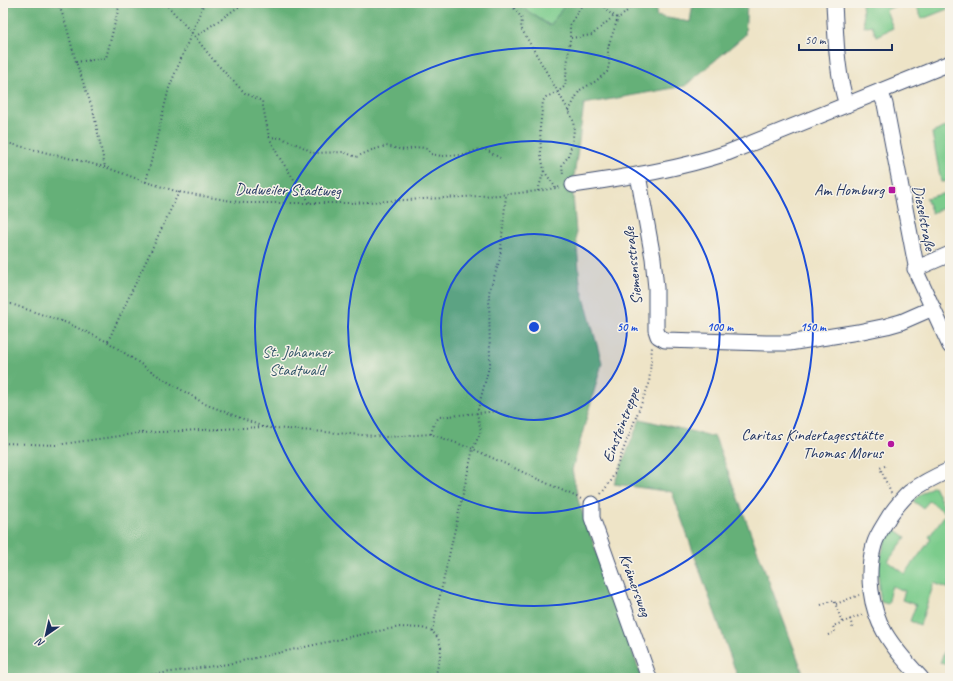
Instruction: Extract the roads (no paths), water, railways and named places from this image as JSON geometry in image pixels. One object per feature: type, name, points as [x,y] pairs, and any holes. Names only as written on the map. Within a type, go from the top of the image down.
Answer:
[{"type":"street","points":[[834,3],[837,62],[847,105]]},
{"type":"street","points":[[568,182],[638,175],[687,165],[727,153],[950,63]]},
{"type":"street","name":"Dieselstraße","points":[[880,91],[885,104],[916,269],[950,346]]},
{"type":"street","name":"Siemensstraße","points":[[638,175],[653,258],[656,288],[656,330],[658,336],[664,340],[789,343],[887,326],[901,322],[933,308]]},
{"type":"street","points":[[916,269],[950,254]]},
{"type":"street","points":[[922,678],[894,646],[884,632],[875,610],[871,590],[871,567],[875,543],[888,518],[897,506],[909,493],[920,485],[950,470]]},
{"type":"street","name":"Krämersweg","points":[[592,504],[592,518],[649,678]]},
{"type":"place","name":"Am Homburg","points":[[892,190]]},
{"type":"place","name":"Caritas Kindertagesstätte Thomas Morus","points":[[891,444]]},
{"type":"park label","name":"St. Johanner Stadtwald","points":[[297,361]]}]
